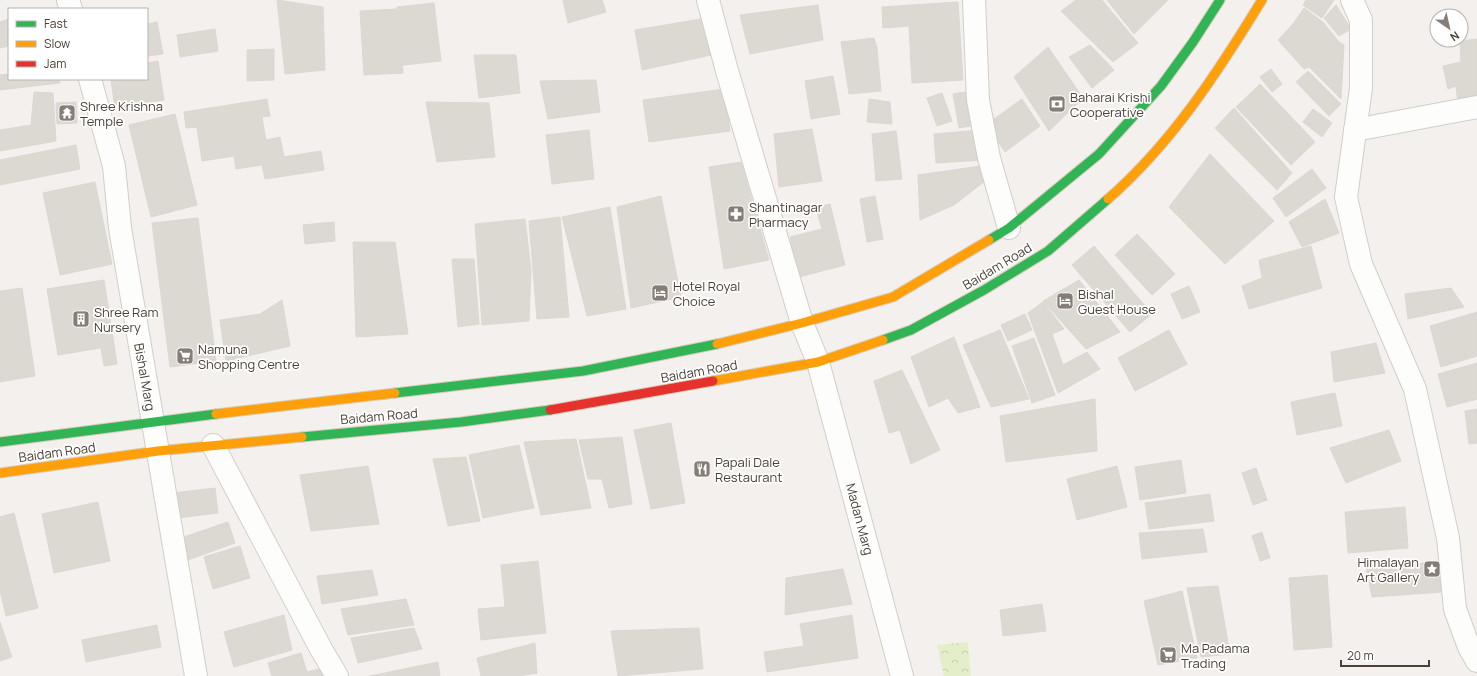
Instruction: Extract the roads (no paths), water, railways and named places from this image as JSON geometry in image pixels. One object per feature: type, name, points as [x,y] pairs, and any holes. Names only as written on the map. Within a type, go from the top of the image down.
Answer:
[{"type":"main road","name":"Baidam Road","points":[[0,442],[153,421],[583,371],[708,346],[802,323],[893,297],[1010,228],[1099,154],[1161,86],[1193,42],[1220,0]]},
{"type":"main road","name":"Baidam Road","points":[[0,473],[158,451],[461,422],[590,404],[818,362],[911,330],[984,290],[1048,251],[1126,183],[1188,113],[1220,68],[1262,0]]},
{"type":"street","name":"Madan Marg","points":[[708,0],[727,71],[802,323],[818,362],[902,676]]},
{"type":"street","points":[[974,0],[978,100],[989,158],[1010,228]]},
{"type":"street","points":[[1352,0],[1361,20],[1361,88],[1346,197],[1361,264],[1415,389],[1448,538],[1455,609],[1469,647],[1477,661]]},
{"type":"street","name":"Bishal Marg","points":[[90,80],[114,166],[120,228],[196,676]]},
{"type":"street","points":[[1356,130],[1477,107]]},
{"type":"street","points":[[213,445],[321,649],[337,676]]},
{"type":"place","name":"Baharai Krishi Cooperative","points":[[1057,104]]},
{"type":"place","name":"Shree Krishna Temple","points":[[67,113]]},
{"type":"place","name":"Shantinagar Pharmacy","points":[[736,214]]},
{"type":"place","name":"Hotel Royal Choice","points":[[660,293]]},
{"type":"place","name":"Bishal Guest House","points":[[1065,301]]},
{"type":"place","name":"Shree Ram Nursery","points":[[81,319]]},
{"type":"place","name":"Namuna Shopping Centre","points":[[185,356]]},
{"type":"place","name":"Papali Dale Restaurant","points":[[702,469]]},
{"type":"place","name":"Himalayan Art Gallery","points":[[1432,569]]},
{"type":"place","name":"Ma Padama Trading","points":[[1168,655]]}]
